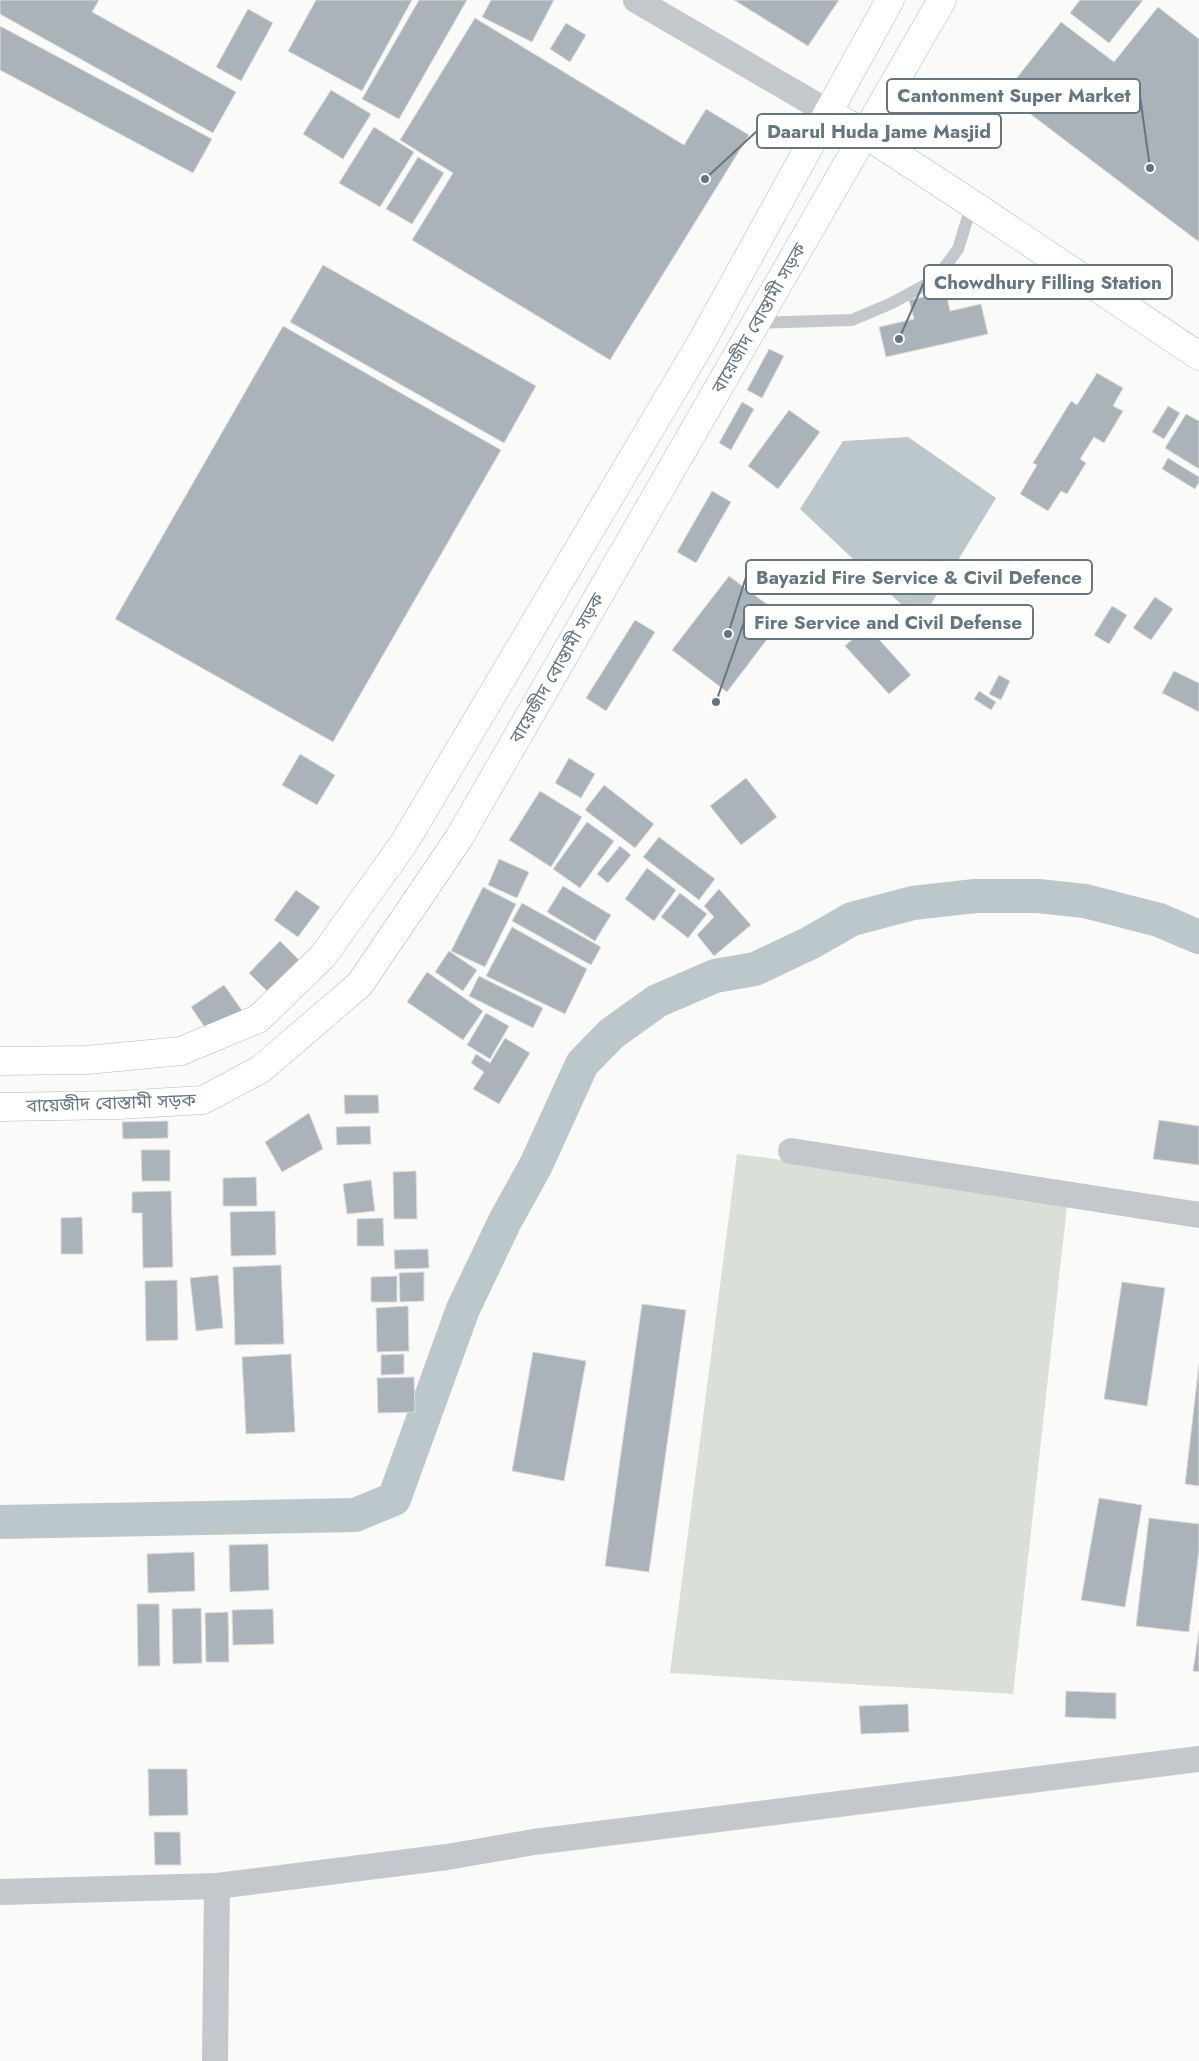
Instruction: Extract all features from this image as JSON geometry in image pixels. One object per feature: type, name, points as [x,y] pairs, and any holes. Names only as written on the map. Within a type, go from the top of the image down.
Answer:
[{"type":"main road","points":[[0,1061],[87,1060],[181,1050],[258,1019],[323,956],[414,826],[701,343],[890,0]]},
{"type":"main road","name":"বায়েজীদ বোস্তামী সড়ক","points":[[0,1107],[118,1105],[203,1100],[261,1069],[360,984],[459,838],[942,0]]},
{"type":"main road","points":[[828,112],[972,204],[1199,356]]},
{"type":"street","points":[[636,0],[828,112]]},
{"type":"street","points":[[791,1151],[1199,1215]]},
{"type":"street","points":[[0,1892],[217,1886],[447,1857],[534,1842],[1199,1759]]},
{"type":"street","points":[[215,2061],[217,1886]]},
{"type":"lane","points":[[756,322],[852,320],[892,303],[929,283],[936,279],[958,249],[972,204]]},
{"type":"shaded area","points":[[908,437],[996,498],[920,622],[800,509],[843,441]]},
{"type":"shaded area","points":[[737,1154],[1068,1197],[1013,1694],[670,1673]]},
{"type":"building","points":[[0,0],[99,0],[92,12],[236,92],[213,133],[0,14]]},
{"type":"building","points":[[316,0],[412,0],[362,91],[288,51]]},
{"type":"building","points":[[419,0],[467,0],[399,119],[362,99]]},
{"type":"building","points":[[491,0],[554,0],[532,42],[482,17]]},
{"type":"building","points":[[734,0],[839,0],[808,46]]},
{"type":"building","points":[[1080,0],[1143,0],[1109,43],[1070,13]]},
{"type":"building","points":[[1158,7],[1199,39],[1199,242],[1004,94],[1061,22],[1114,62]]},
{"type":"building","points":[[248,9],[273,23],[241,81],[216,67]]},
{"type":"building","points":[[475,18],[684,145],[706,109],[749,135],[610,360],[412,240],[453,173],[400,140]]},
{"type":"building","points":[[566,23],[586,35],[570,62],[550,49]]},
{"type":"building","points":[[0,26],[212,139],[193,173],[0,70]]},
{"type":"building","points":[[331,90],[371,114],[343,159],[303,134]]},
{"type":"building","points":[[374,127],[414,152],[380,207],[339,183]]},
{"type":"building","points":[[418,157],[444,173],[412,224],[386,209]]},
{"type":"building","points":[[323,265],[536,386],[504,443],[290,322]]},
{"type":"building","points":[[946,292],[950,311],[981,304],[988,334],[886,357],[879,327],[914,319],[909,300]]},
{"type":"building","points":[[283,326],[501,450],[333,742],[115,619]]},
{"type":"building","points":[[769,349],[784,356],[762,398],[747,390]]},
{"type":"building","points":[[1097,373],[1123,388],[1113,406],[1123,411],[1104,443],[1094,437],[1080,459],[1086,463],[1067,494],[1061,491],[1048,511],[1020,494],[1037,465],[1033,463],[1071,401],[1077,405]]},
{"type":"building","points":[[742,402],[754,409],[731,450],[719,443]]},
{"type":"building","points":[[1168,406],[1180,413],[1164,439],[1152,432]]},
{"type":"building","points":[[789,410],[820,432],[778,489],[748,466]]},
{"type":"building","points":[[1186,414],[1199,421],[1199,469],[1165,448]]},
{"type":"building","points":[[1168,458],[1199,477],[1199,482],[1195,489],[1162,469]]},
{"type":"building","points":[[712,491],[731,502],[696,563],[677,552]]},
{"type":"building","points":[[729,576],[784,617],[727,692],[672,650]]},
{"type":"building","points":[[1155,597],[1173,609],[1151,640],[1133,628]]},
{"type":"building","points":[[1112,606],[1127,615],[1109,644],[1094,635]]},
{"type":"building","points":[[635,620],[655,632],[606,711],[586,698]]},
{"type":"building","points":[[867,626],[911,675],[889,694],[845,646]]},
{"type":"building","points":[[1174,671],[1199,683],[1199,712],[1162,693]]},
{"type":"building","points":[[999,675],[1010,681],[1001,700],[989,694]]},
{"type":"building","points":[[979,691],[996,702],[991,710],[974,699]]},
{"type":"building","points":[[300,754],[335,775],[317,805],[282,785]]},
{"type":"building","points":[[569,758],[595,774],[581,798],[555,783]]},
{"type":"building","points":[[746,778],[777,817],[741,845],[710,806]]},
{"type":"building","points":[[604,785],[654,824],[635,848],[585,810]]},
{"type":"building","points":[[540,791],[582,817],[551,867],[509,840]]},
{"type":"building","points":[[587,822],[614,841],[580,888],[553,869]]},
{"type":"building","points":[[659,837],[715,879],[699,900],[643,857]]},
{"type":"building","points":[[620,846],[631,855],[608,883],[597,874]]},
{"type":"building","points":[[499,859],[529,872],[517,898],[488,885]]},
{"type":"building","points":[[647,868],[676,890],[654,921],[625,899]]},
{"type":"building","points":[[563,886],[611,915],[595,941],[547,912]]},
{"type":"building","points":[[483,887],[516,904],[485,967],[451,951]]},
{"type":"building","points":[[719,889],[751,925],[714,956],[697,935],[714,917],[704,906]]},
{"type":"building","points":[[296,890],[320,907],[298,937],[274,920]]},
{"type":"building","points":[[680,893],[707,914],[688,938],[661,917]]},
{"type":"building","points":[[522,903],[601,947],[591,965],[512,921]]},
{"type":"building","points":[[512,927],[587,969],[565,1014],[486,976]]},
{"type":"building","points":[[280,941],[299,960],[268,992],[249,973]]},
{"type":"building","points":[[449,951],[477,970],[463,991],[435,972]]},
{"type":"building","points":[[427,972],[483,1011],[463,1040],[407,1002]]},
{"type":"building","points":[[479,976],[543,1008],[533,1028],[469,996]]},
{"type":"building","points":[[224,985],[243,1012],[210,1035],[191,1007]]},
{"type":"building","points":[[486,1013],[509,1026],[490,1059],[467,1045]]},
{"type":"building","points":[[505,1038],[530,1053],[499,1104],[473,1089],[484,1072],[471,1063],[476,1054],[490,1063]]},
{"type":"building","points":[[344,1095],[378,1095],[379,1113],[345,1114]]},
{"type":"building","points":[[309,1113],[323,1149],[282,1172],[265,1142]]},
{"type":"building","points":[[1159,1120],[1199,1126],[1199,1165],[1153,1159]]},
{"type":"building","points":[[168,1121],[168,1138],[123,1139],[122,1122]]},
{"type":"building","points":[[370,1126],[371,1144],[337,1145],[336,1127]]},
{"type":"building","points":[[141,1150],[170,1150],[170,1181],[142,1181]]},
{"type":"building","points":[[416,1171],[417,1219],[394,1219],[393,1172]]},
{"type":"building","points":[[256,1177],[257,1206],[223,1206],[223,1178]]},
{"type":"building","points":[[371,1180],[375,1211],[347,1214],[343,1184]]},
{"type":"building","points":[[171,1191],[173,1267],[143,1268],[142,1213],[132,1213],[132,1192]]},
{"type":"building","points":[[275,1211],[276,1255],[231,1256],[230,1212]]},
{"type":"building","points":[[82,1217],[83,1254],[61,1254],[61,1218]]},
{"type":"building","points":[[383,1218],[384,1246],[357,1246],[357,1219]]},
{"type":"building","points":[[428,1249],[429,1268],[395,1269],[394,1250]]},
{"type":"building","points":[[281,1265],[284,1344],[235,1345],[233,1267]]},
{"type":"building","points":[[424,1272],[424,1301],[400,1302],[399,1273]]},
{"type":"building","points":[[218,1275],[223,1328],[196,1331],[190,1278]]},
{"type":"building","points":[[397,1276],[397,1302],[371,1302],[371,1277]]},
{"type":"building","points":[[177,1280],[178,1340],[146,1341],[145,1281]]},
{"type":"building","points":[[1122,1282],[1165,1288],[1147,1406],[1104,1399]]},
{"type":"building","points":[[642,1304],[686,1310],[649,1572],[605,1566]]},
{"type":"building","points":[[408,1306],[409,1351],[377,1352],[376,1308]]},
{"type":"building","points":[[533,1352],[586,1361],[564,1481],[512,1471]]},
{"type":"building","points":[[291,1354],[295,1432],[246,1434],[242,1357]]},
{"type":"building","points":[[404,1354],[404,1374],[381,1375],[381,1355]]},
{"type":"building","points":[[1199,1364],[1199,1486],[1185,1484]]},
{"type":"building","points":[[414,1377],[415,1412],[378,1413],[377,1378]]},
{"type":"building","points":[[1099,1498],[1142,1505],[1125,1607],[1081,1600]]},
{"type":"building","points":[[1149,1518],[1199,1524],[1199,1550],[1189,1632],[1136,1626]]},
{"type":"building","points":[[268,1544],[269,1590],[230,1592],[229,1545]]},
{"type":"building","points":[[194,1552],[195,1591],[148,1593],[147,1554]]},
{"type":"building","points":[[137,1604],[159,1604],[160,1666],[138,1666]]},
{"type":"building","points":[[201,1608],[202,1663],[173,1664],[172,1609]]},
{"type":"building","points":[[273,1609],[274,1644],[233,1645],[232,1610]]},
{"type":"building","points":[[228,1612],[229,1662],[206,1662],[205,1613]]},
{"type":"building","points":[[1199,1630],[1199,1672],[1193,1671]]},
{"type":"building","points":[[1066,1691],[1116,1693],[1116,1719],[1065,1717]]},
{"type":"building","points":[[908,1704],[909,1732],[861,1734],[859,1706]]},
{"type":"building","points":[[148,1769],[187,1769],[188,1815],[149,1816]]},
{"type":"building","points":[[154,1832],[180,1832],[181,1865],[155,1865]]},
{"type":"waterway","points":[[0,1522],[355,1515],[394,1499],[463,1309],[505,1221],[536,1165],[582,1064],[611,1034],[657,1001],[715,976],[755,969],[810,943],[852,919],[913,903],[975,896],[1038,896],[1085,901],[1159,920],[1199,937]]},
{"type":"place","name":"Cantonment Super Market","points":[[1150,168]]},
{"type":"place","name":"Daarul Huda Jame Masjid","points":[[705,179]]},
{"type":"place","name":"Chowdhury Filling Station","points":[[899,339]]},
{"type":"place","name":"Bayazid Fire Service & Civil Defence","points":[[728,634]]},
{"type":"place","name":"Fire Service and Civil Defense","points":[[716,702]]}]
